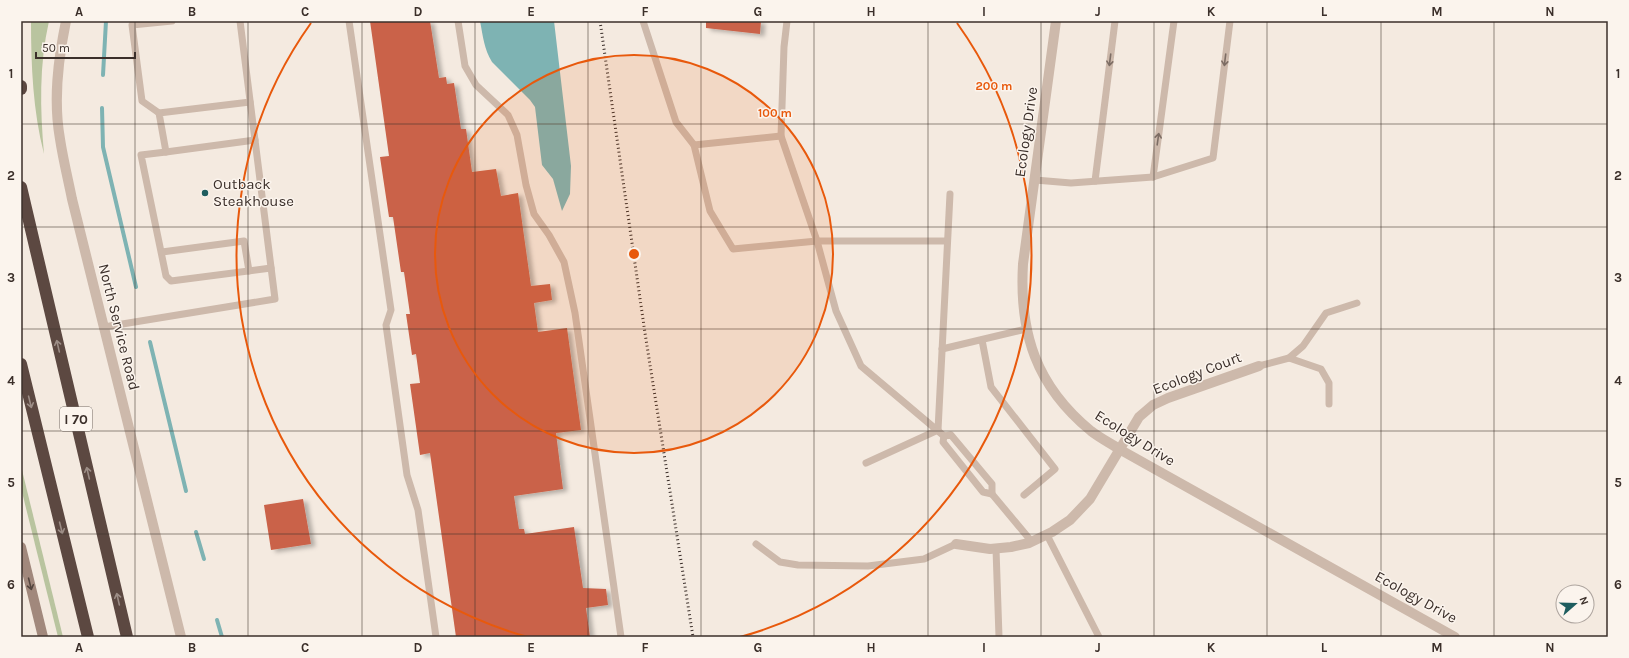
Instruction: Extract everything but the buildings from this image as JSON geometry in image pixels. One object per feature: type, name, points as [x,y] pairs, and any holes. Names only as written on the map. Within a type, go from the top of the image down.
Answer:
[{"type":"highway","name":"I 70","points":[[21,187],[127,637]]},
{"type":"highway","name":"I 70","points":[[21,364],[88,637]]},
{"type":"main road","points":[[21,547],[43,637]]},
{"type":"street","name":"North Service Road","points":[[66,21],[59,52],[56,97],[60,138],[72,199],[181,637]]},
{"type":"street","name":"Ecology Drive","points":[[1056,21],[1023,264],[1022,305],[1026,329],[1033,354],[1044,376],[1058,398],[1074,416],[1092,432],[1119,449],[1455,637]]},
{"type":"street","name":"Ecology Court","points":[[956,544],[996,548],[1011,547],[1032,542],[1047,535],[1070,520],[1090,499],[1139,417],[1153,405],[1168,398],[1259,366]]},
{"type":"lane","points":[[172,21],[132,26],[142,101],[159,113],[250,102]]},
{"type":"lane","points":[[104,328],[275,299],[240,21]]},
{"type":"lane","points":[[349,21],[391,310],[386,325],[406,475],[418,510],[436,637]]},
{"type":"lane","points":[[458,21],[465,66],[476,85],[508,115],[517,135],[526,185],[534,214],[549,235],[564,262],[576,321],[622,637]]},
{"type":"lane","points":[[643,21],[676,122],[694,145],[710,211],[733,249],[817,240],[947,241]]},
{"type":"lane","points":[[787,21],[784,47],[781,136],[817,240],[836,311],[861,366],[944,436]]},
{"type":"lane","points":[[1095,181],[1115,21]]},
{"type":"lane","points":[[1153,178],[1174,21]]},
{"type":"lane","points":[[1035,180],[1071,183],[1153,178],[1213,158],[1230,21]]},
{"type":"lane","points":[[159,113],[166,152]]},
{"type":"lane","points":[[694,145],[781,136]]},
{"type":"lane","points":[[255,140],[141,155],[166,276],[171,281],[271,268]]},
{"type":"lane","points":[[938,430],[950,194]]},
{"type":"lane","points":[[162,252],[244,241],[248,271]]},
{"type":"lane","points":[[1259,366],[1289,358],[1303,346],[1326,313],[1357,303]]},
{"type":"lane","points":[[942,349],[1026,329]]},
{"type":"lane","points":[[982,340],[991,387],[1055,470],[1024,495]]},
{"type":"lane","points":[[1289,358],[1321,369],[1329,383],[1329,404]]},
{"type":"lane","points":[[866,463],[938,430]]},
{"type":"lane","points":[[944,436],[950,435],[992,484],[992,494]]},
{"type":"lane","points":[[944,436],[943,442],[983,492],[992,494],[1032,542]]},
{"type":"lane","points":[[1047,535],[1099,637]]},
{"type":"lane","points":[[756,544],[780,562],[798,565],[868,566],[924,560],[956,544]]},
{"type":"lane","points":[[996,548],[999,637]]},
{"type":"green space","points":[[31,21],[49,21],[43,54],[41,87],[44,154],[37,121],[33,88]]},
{"type":"green space","points":[[21,466],[63,637],[58,637],[21,488]]},
{"type":"water","points":[[480,21],[554,21],[571,166],[570,194],[562,211],[553,179],[542,165],[535,107],[530,100],[492,62],[485,47]]},
{"type":"waterway","points":[[103,75],[106,21]]},
{"type":"waterway","points":[[102,108],[103,147],[136,287]]},
{"type":"waterway","points":[[150,342],[186,491]]},
{"type":"waterway","points":[[196,532],[204,559]]},
{"type":"waterway","points":[[217,620],[222,637]]},
{"type":"railway","points":[[600,21],[645,333],[693,637]]},
{"type":"place","name":"Outback Steakhouse","points":[[205,193]]}]
